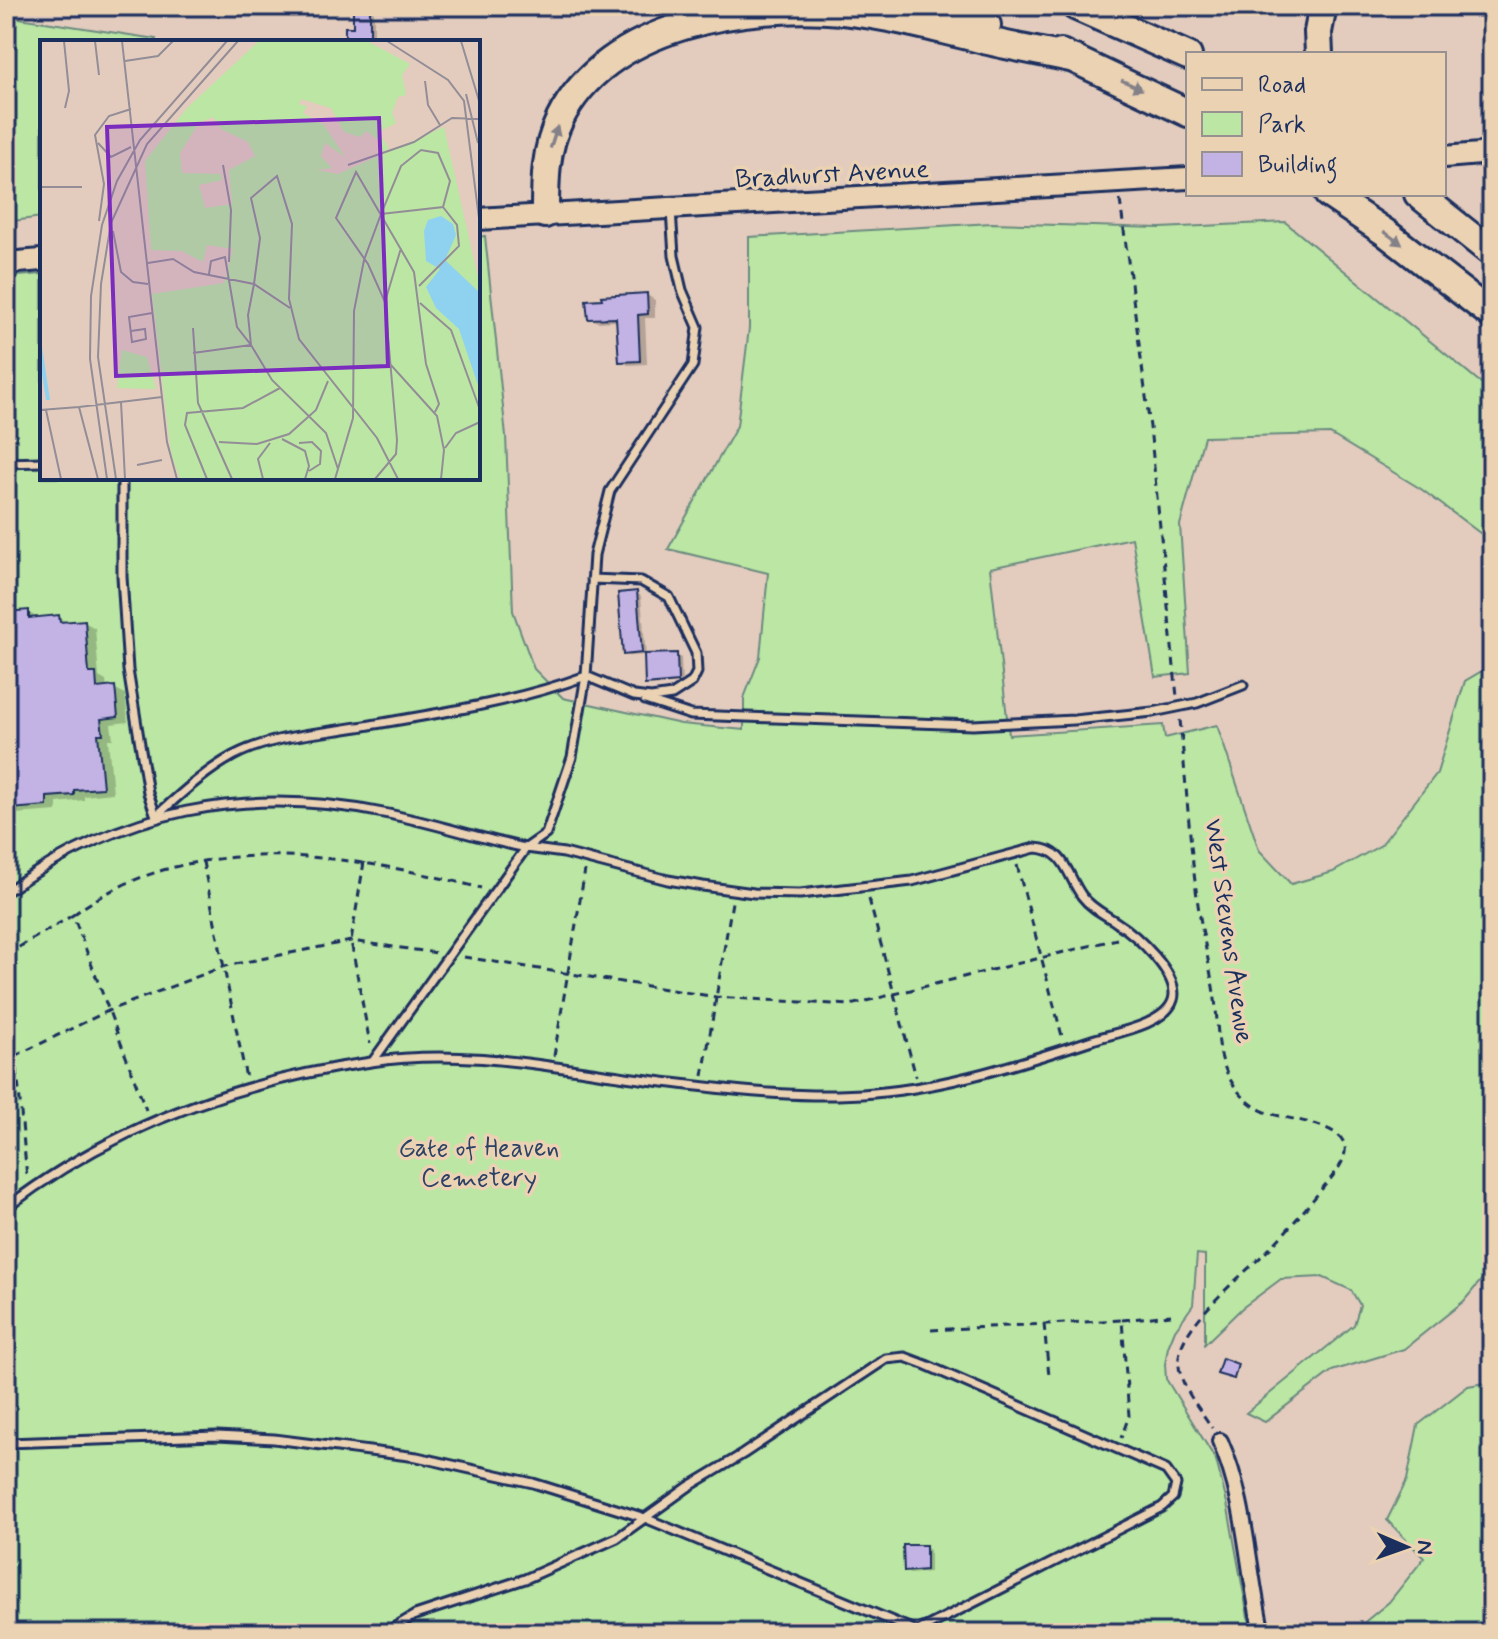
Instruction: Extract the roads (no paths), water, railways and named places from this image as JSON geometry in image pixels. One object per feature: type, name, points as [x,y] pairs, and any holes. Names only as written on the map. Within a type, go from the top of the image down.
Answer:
[{"type":"highway","points":[[927,6],[1075,59],[1186,112]]},
{"type":"highway","points":[[1075,6],[1186,55]]},
{"type":"highway","points":[[1319,52],[1318,32],[1323,6]]},
{"type":"highway","points":[[545,214],[546,166],[550,144],[571,100],[604,63],[624,50],[669,32],[745,14],[792,10],[841,11],[897,20],[1075,59]]},
{"type":"highway","points":[[1331,196],[1386,233],[1492,315]]},
{"type":"highway","points":[[1423,197],[1492,253]]},
{"type":"main road","points":[[1446,157],[1487,153]]},
{"type":"main road","name":"Bradhurst Avenue","points":[[480,219],[1186,178]]},
{"type":"main road","points":[[6,263],[40,260]]},
{"type":"street","points":[[1220,1441],[1242,1519],[1262,1633]]},
{"type":"lane","points":[[373,1061],[526,848],[546,834],[572,757],[586,676],[594,555],[610,491],[693,365],[698,327],[682,290],[674,256],[671,208]]},
{"type":"lane","points":[[6,463],[40,462]]},
{"type":"lane","points":[[122,480],[122,576],[128,670],[148,793],[156,816]]},
{"type":"lane","points":[[592,579],[641,581],[669,597],[696,653],[697,672],[692,682],[672,695],[651,698],[634,696]]},
{"type":"lane","points":[[156,816],[200,777],[235,755],[271,741],[465,709],[541,693],[586,676],[691,715],[931,725],[1074,720],[1178,708],[1243,685]]},
{"type":"lane","points":[[6,892],[84,844],[156,816],[252,803],[337,805],[415,819],[526,848],[587,858],[668,880],[735,890],[800,894],[912,881],[1035,848],[1051,850],[1058,855],[1091,906],[1133,935],[1160,963],[1174,990],[1168,1010],[1159,1018],[1143,1024],[1065,1049],[918,1087],[875,1093],[818,1095],[702,1086],[462,1057],[373,1061],[309,1072],[248,1087],[150,1122],[60,1172],[6,1208]]},
{"type":"lane","points":[[6,1443],[217,1436],[274,1439],[338,1445],[481,1470],[582,1497],[645,1518],[918,1632],[1162,1507],[1173,1497],[1176,1484],[1166,1470],[926,1365],[905,1357],[886,1359],[688,1487],[645,1518],[617,1538],[525,1579],[415,1615],[391,1632],[356,1633]]},
{"type":"park label","name":"Gate of Heaven Cemetery","points":[[479,1162]]}]
